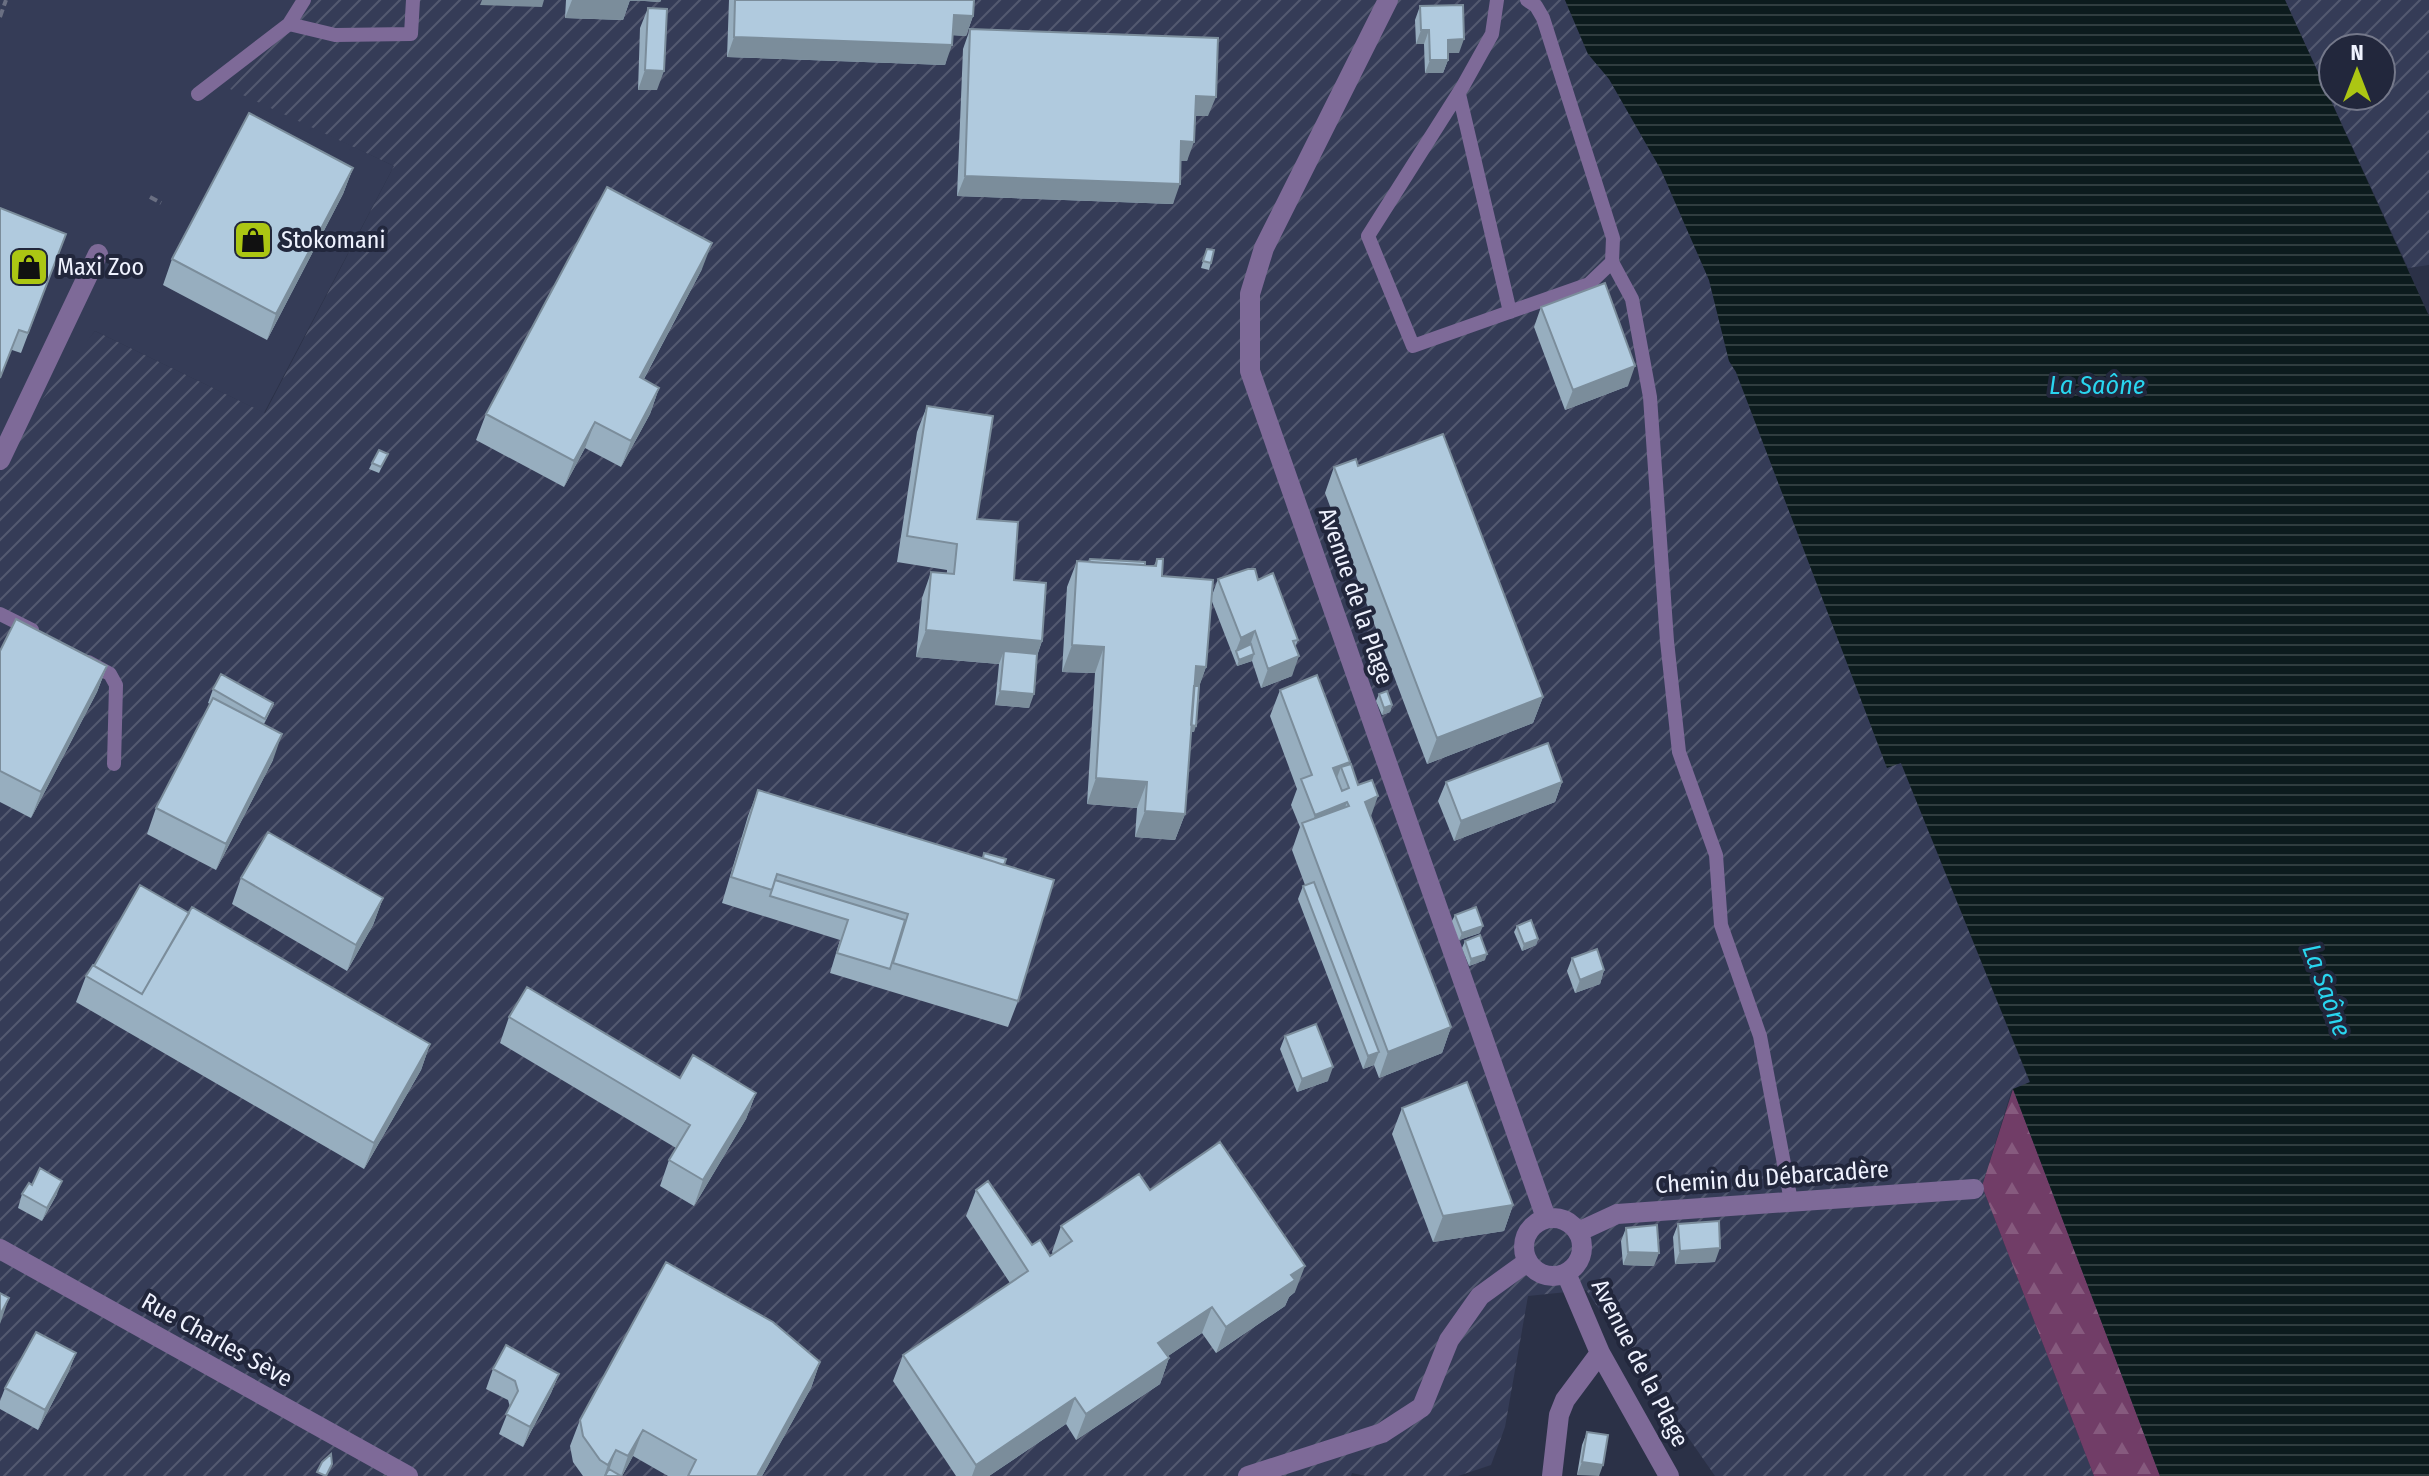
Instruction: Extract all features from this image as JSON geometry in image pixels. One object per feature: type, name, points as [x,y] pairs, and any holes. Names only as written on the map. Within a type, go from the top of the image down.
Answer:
[{"type":"street","name":"Avenue de la Plage","points":[[1388,0],[1264,248],[1250,294],[1250,371],[1546,1218]]},
{"type":"street","points":[[0,460],[98,254]]},
{"type":"street","name":"Chemin du Débarcadère","points":[[1578,1232],[1617,1214],[1974,1189]]},
{"type":"street","points":[[1546,1218],[1564,1220],[1578,1232],[1582,1250],[1579,1260],[1566,1273],[1544,1275],[1527,1262],[1524,1251],[1528,1230],[1546,1218]]},
{"type":"street","name":"Rue Charles Sève","points":[[0,1249],[408,1476]]},
{"type":"street","points":[[1248,1476],[1382,1433],[1422,1407],[1449,1340],[1480,1296],[1527,1262]]},
{"type":"street","name":"Avenue de la Plage","points":[[1566,1273],[1600,1353],[1669,1476]]},
{"type":"street","points":[[1552,1476],[1559,1415],[1565,1400],[1600,1353]]},
{"type":"lane","points":[[198,94],[289,24],[304,0]]},
{"type":"lane","points":[[289,24],[335,35],[411,34],[413,0]]},
{"type":"lane","points":[[1497,0],[1492,34],[1459,94],[1368,236],[1413,346],[1589,284],[1612,262]]},
{"type":"lane","points":[[1527,0],[1536,6],[1543,18],[1613,238],[1612,262],[1632,299],[1650,397],[1667,641],[1679,752],[1716,855],[1721,925],[1760,1036],[1791,1201]]},
{"type":"lane","points":[[1459,94],[1510,312]]},
{"type":"lane","points":[[0,614],[40,635]]},
{"type":"lane","points":[[78,656],[110,674],[116,685],[114,764]]},
{"type":"path","points":[[0,17],[6,0]]},
{"type":"path","points":[[150,197],[161,203]]},
{"type":"shaded area","points":[[0,0],[299,0],[289,24],[231,88],[394,166],[264,413],[95,331],[0,460]]},
{"type":"shaded area","points":[[299,0],[1565,0],[1588,54],[1609,79],[1661,170],[1709,280],[1729,361],[1736,372],[1887,767],[1901,763],[2030,1083],[2012,1089],[1982,1186],[2094,1476],[1715,1476],[1586,1290],[1528,1296],[1505,1427],[1491,1465],[1458,1476],[1366,1476],[1352,1473],[1351,1476],[0,1476],[0,460],[60,374],[95,331],[265,413],[394,166],[230,89],[289,24]]},
{"type":"shaded area","points":[[2285,0],[2429,0],[2429,265],[2408,268],[2336,112],[2397,112],[2397,32],[2317,32],[2317,70]]},
{"type":"green space","points":[[2013,1089],[2160,1476],[2094,1476],[1982,1186]]},
{"type":"water","name":"La Saône","points":[[1565,0],[2285,0],[2317,70],[2317,112],[2336,112],[2429,316],[2429,1476],[2160,1476],[2013,1089],[2030,1082],[1901,763],[1887,768],[1736,372],[1729,361],[1709,280],[1661,170],[1609,79],[1588,54]]},
{"type":"building","points":[[735,0],[974,0],[973,16],[954,15],[952,45],[734,37]]},
{"type":"building","points":[[1463,5],[1464,39],[1448,40],[1448,60],[1430,60],[1429,30],[1421,30],[1420,6]]},
{"type":"building","points":[[648,8],[667,9],[664,71],[645,70]]},
{"type":"building","points":[[970,29],[1218,38],[1216,97],[1196,96],[1194,142],[1181,141],[1180,184],[965,176]]},
{"type":"building","name":"Stokomani","points":[[249,113],[353,168],[276,314],[172,259]]},
{"type":"building","points":[[607,187],[712,243],[640,377],[659,388],[631,441],[595,422],[574,461],[486,414]]},
{"type":"building","points":[[0,208],[66,234],[28,333],[19,330],[0,378]]},
{"type":"building","points":[[1207,249],[1214,250],[1211,263],[1203,261]]},
{"type":"building","points":[[1605,283],[1635,366],[1573,390],[1541,307]]},
{"type":"building","points":[[927,406],[993,416],[977,519],[1018,522],[1014,580],[1046,583],[1042,641],[926,630],[931,572],[954,574],[957,544],[907,536]]},
{"type":"building","points":[[1443,434],[1543,697],[1437,738],[1334,467],[1356,459],[1358,466]]},
{"type":"building","points":[[379,450],[388,454],[381,467],[372,463]]},
{"type":"building","points":[[1090,559],[1145,562],[1145,565],[1089,562]]},
{"type":"building","points":[[1157,559],[1163,559],[1162,576],[1213,580],[1206,667],[1196,666],[1185,814],[1145,811],[1147,782],[1096,778],[1104,647],[1072,645],[1077,561],[1156,566]]},
{"type":"building","points":[[1255,569],[1258,580],[1273,573],[1298,640],[1293,641],[1299,656],[1268,669],[1255,631],[1241,638],[1218,579]]},
{"type":"building","points":[[16,619],[107,666],[41,792],[0,771],[0,651]]},
{"type":"building","points":[[1251,644],[1254,654],[1239,660],[1236,651]]},
{"type":"building","points":[[1004,651],[1037,654],[1034,694],[1000,691]]},
{"type":"building","points":[[221,674],[273,703],[265,719],[213,689]]},
{"type":"building","points":[[1317,675],[1350,762],[1333,768],[1342,791],[1349,788],[1341,767],[1351,764],[1358,785],[1372,780],[1378,796],[1365,802],[1451,1027],[1388,1052],[1302,823],[1349,806],[1347,802],[1315,815],[1301,779],[1312,775],[1280,690]]},
{"type":"building","points":[[1194,686],[1199,686],[1196,726],[1191,725]]},
{"type":"building","points":[[1387,691],[1392,705],[1384,708],[1379,694]]},
{"type":"building","points":[[213,698],[282,734],[226,844],[156,808]]},
{"type":"building","points":[[1548,743],[1562,782],[1461,821],[1446,782]]},
{"type":"building","points":[[758,790],[1054,880],[1018,1001],[893,963],[908,914],[777,874],[772,890],[731,877]]},
{"type":"building","points":[[268,832],[383,898],[356,945],[241,878]]},
{"type":"building","points":[[984,853],[1006,859],[1004,865],[983,858]]},
{"type":"building","points":[[775,880],[905,920],[890,969],[837,953],[848,920],[770,896]]},
{"type":"building","points":[[1314,882],[1379,1052],[1368,1056],[1303,886]]},
{"type":"building","points":[[140,885],[189,913],[142,994],[94,966]]},
{"type":"building","points":[[192,907],[430,1044],[374,1143],[86,976],[93,965],[142,994]]},
{"type":"building","points":[[1476,907],[1483,926],[1462,933],[1455,915]]},
{"type":"building","points":[[1531,920],[1538,939],[1524,944],[1517,926]]},
{"type":"building","points":[[1480,935],[1487,954],[1471,959],[1465,941]]},
{"type":"building","points":[[1597,949],[1604,970],[1580,980],[1572,958]]},
{"type":"building","points":[[527,987],[680,1078],[693,1055],[756,1093],[703,1180],[669,1160],[690,1125],[509,1017]]},
{"type":"building","points":[[1316,1024],[1333,1067],[1302,1079],[1285,1036]]},
{"type":"building","points":[[1467,1082],[1513,1205],[1443,1216],[1402,1108]]},
{"type":"building","points":[[1220,1142],[1305,1266],[1291,1275],[1295,1280],[1226,1327],[1212,1307],[1158,1343],[1169,1358],[1086,1414],[1075,1398],[976,1465],[903,1355],[1028,1271],[976,1190],[988,1181],[1032,1245],[1040,1240],[1050,1256],[1072,1241],[1061,1226],[1139,1174],[1150,1190]]},
{"type":"building","points":[[40,1168],[62,1181],[47,1208],[22,1194],[29,1183],[32,1185]]},
{"type":"building","points":[[1719,1221],[1720,1248],[1680,1251],[1678,1224]]},
{"type":"building","points":[[1657,1225],[1659,1253],[1628,1252],[1626,1228]]},
{"type":"building","points":[[666,1262],[773,1322],[820,1362],[757,1476],[688,1476],[696,1460],[643,1430],[628,1456],[616,1450],[608,1465],[600,1460],[583,1436],[580,1420]]},
{"type":"building","points":[[0,1293],[9,1298],[0,1315]]},
{"type":"building","points":[[36,1332],[76,1353],[45,1410],[5,1388]]},
{"type":"building","points":[[506,1345],[559,1374],[530,1427],[506,1414],[518,1391],[515,1381],[493,1369]]},
{"type":"building","points":[[1587,1432],[1608,1435],[1603,1465],[1582,1462]]},
{"type":"building","points":[[331,1454],[332,1464],[326,1476],[317,1472],[322,1462]]},
{"type":"building","points":[[609,1469],[621,1476],[605,1476]]},
{"type":"place","name":"Stokomani","points":[[253,240]]},
{"type":"place","name":"Maxi Zoo","points":[[29,267]]}]
